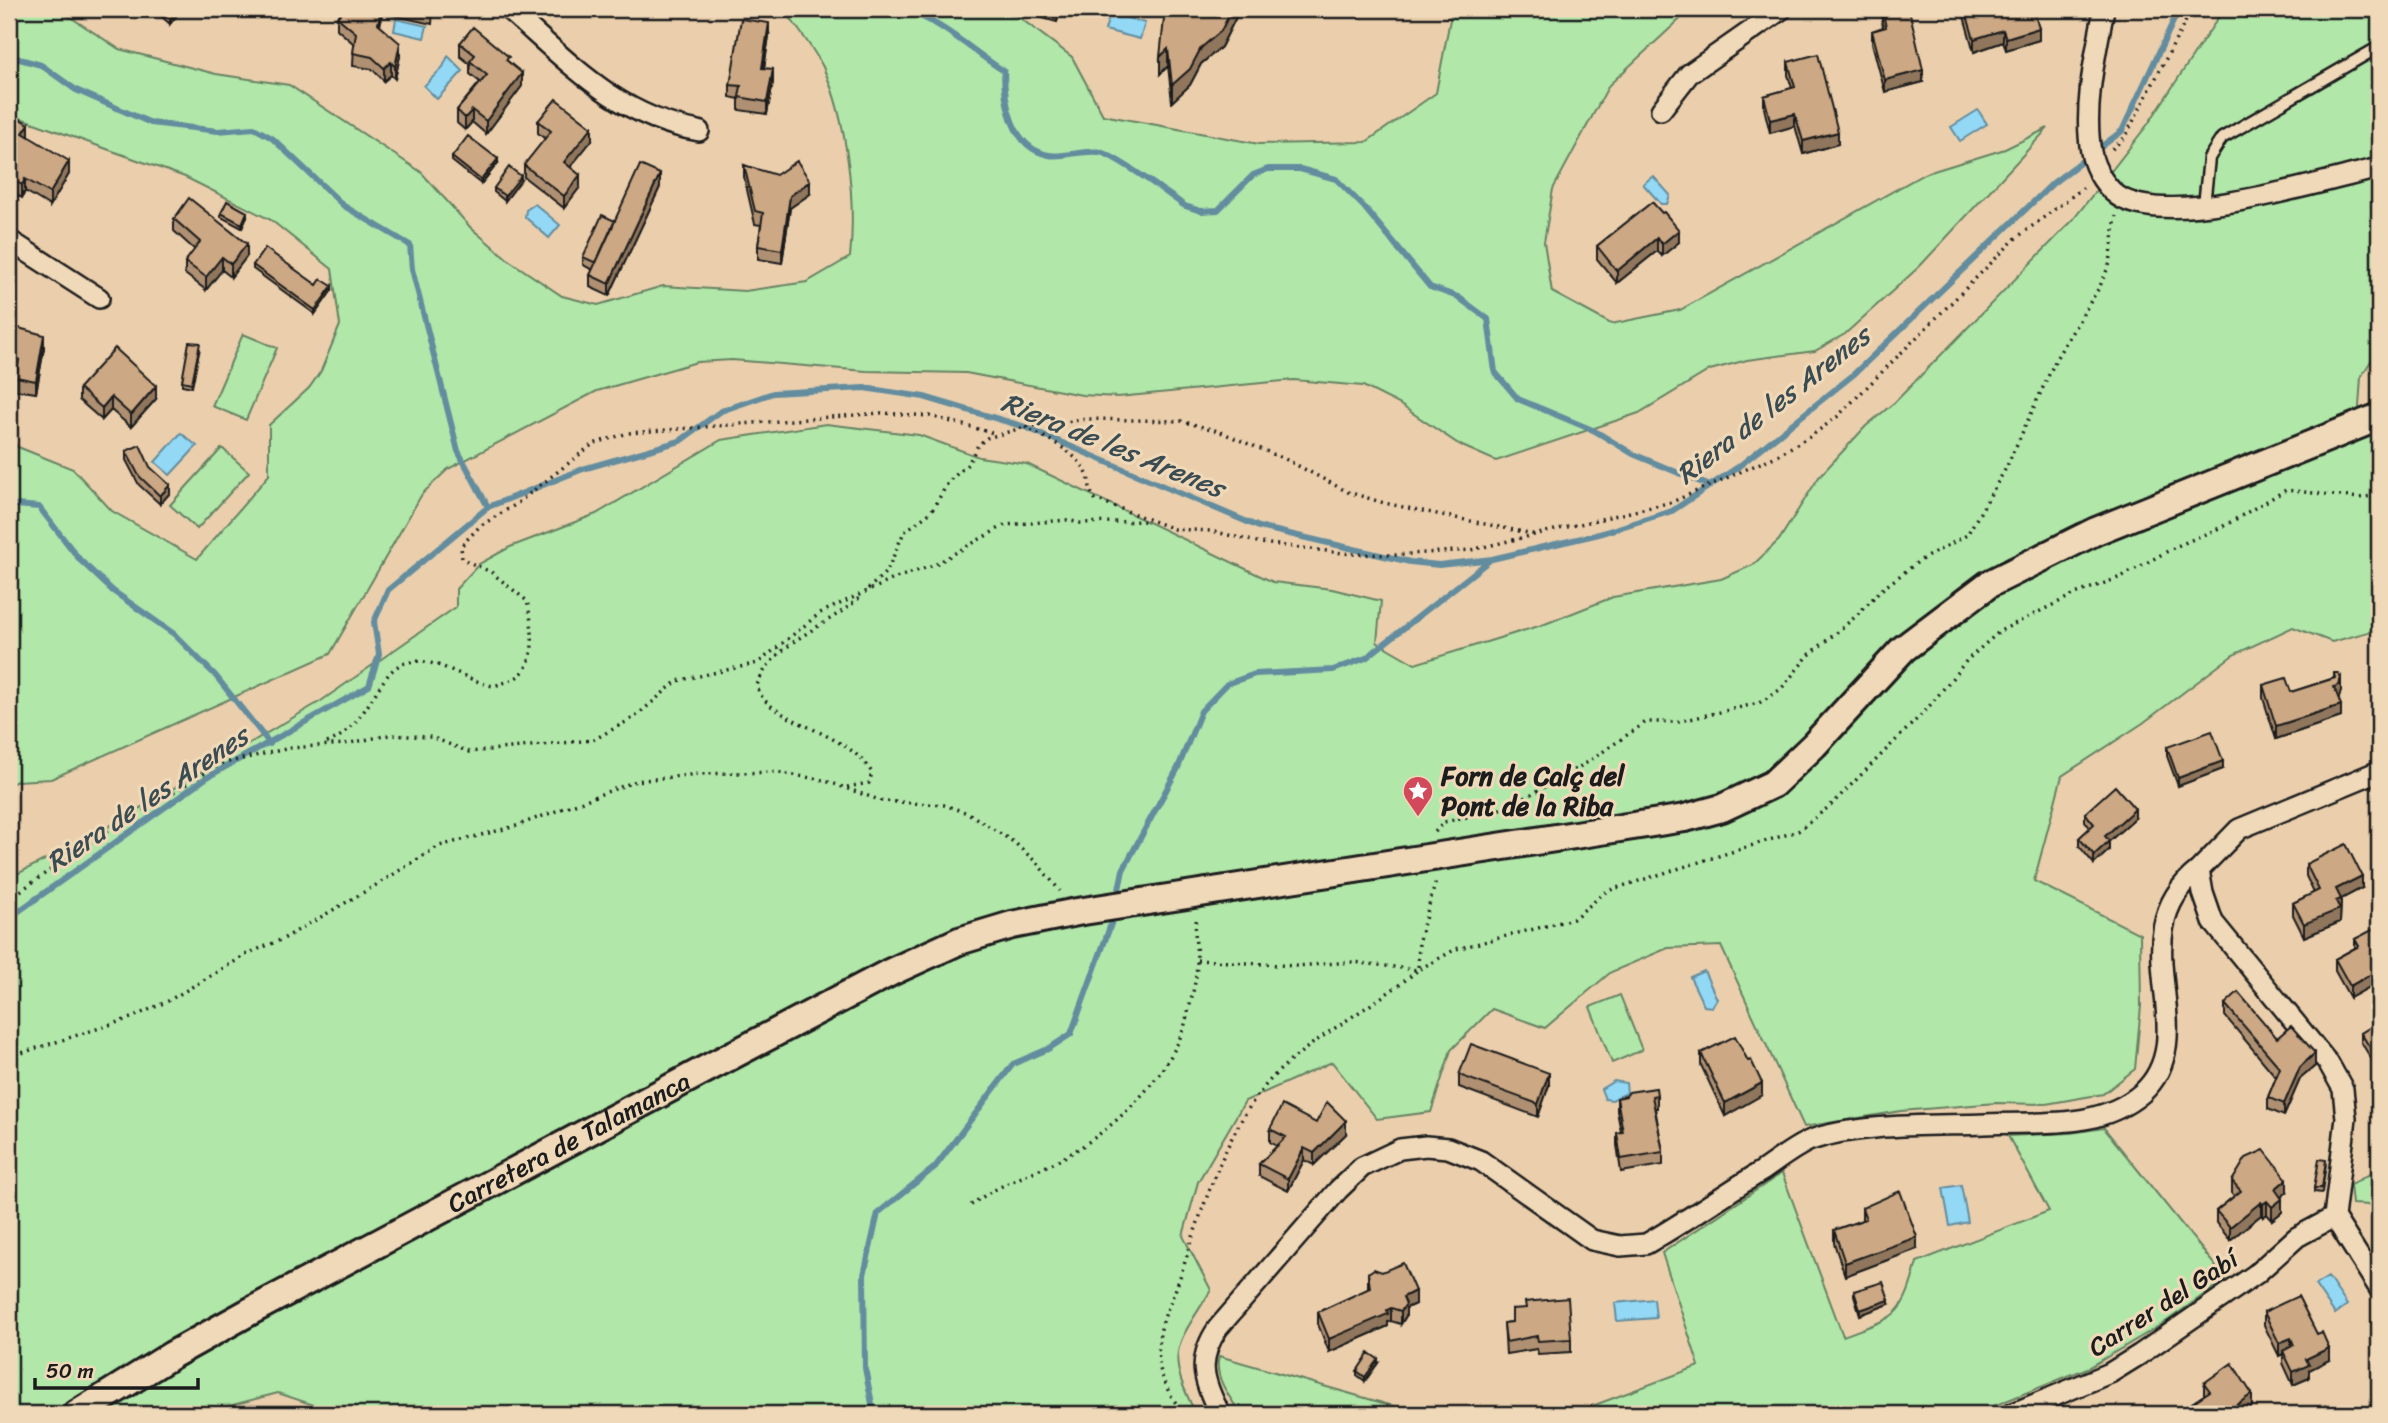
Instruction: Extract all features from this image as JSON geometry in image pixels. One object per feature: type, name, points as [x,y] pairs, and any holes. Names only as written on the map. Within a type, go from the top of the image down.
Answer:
[{"type":"street","points":[[508,9],[601,90],[665,126],[699,131]]},
{"type":"street","points":[[1661,110],[1689,74],[1782,9]]},
{"type":"street","points":[[2104,9],[2089,118],[2091,154],[2106,185],[2122,198],[2150,205],[2204,205],[2379,168]]},
{"type":"street","points":[[9,240],[99,298]]},
{"type":"street","name":"Carretera de Talamanca","points":[[77,1414],[240,1317],[891,972],[972,937],[1012,925],[1077,912],[1438,859],[1685,818],[1722,808],[1754,794],[1788,771],[1903,649],[1989,584],[2096,531],[2379,417]]},
{"type":"street","points":[[1220,1414],[1202,1366],[1207,1344],[1338,1190],[1362,1167],[1400,1149],[1426,1146],[1448,1148],[1481,1161],[1592,1240],[1620,1246],[1646,1244],[1810,1140],[1846,1132],[1989,1123],[2056,1124],[2114,1110],[2142,1093],[2157,1074],[2166,1052],[2162,929],[2171,898],[2239,829],[2379,771]]},
{"type":"street","points":[[2199,870],[2203,893],[2213,922],[2329,1064],[2343,1089],[2346,1118],[2334,1217],[2379,1289]]},
{"type":"street","name":"Carrer del Gabí","points":[[2011,1414],[2110,1373],[2256,1273],[2297,1237],[2334,1217]]},
{"type":"lane","points":[[2204,205],[2209,158],[2222,138],[2379,47]]},
{"type":"path","points":[[2095,163],[2125,137],[2192,9]]},
{"type":"path","points":[[1025,427],[1065,449],[1087,473],[1088,490],[1095,499],[1147,521],[1174,529],[1212,531],[1261,543],[1351,554],[1395,555],[1471,550],[1672,502],[1774,457],[1811,436],[1837,417],[2015,239],[2081,188],[2106,185]]},
{"type":"path","points":[[1418,970],[1419,940],[1436,884],[1438,859],[1434,833],[1444,821],[1495,811],[1523,799],[1588,762],[1646,722],[1677,722],[1759,704],[1781,689],[1808,656],[1855,617],[1881,590],[1919,561],[1967,535],[2006,468],[2057,357],[2100,286],[2110,263],[2112,223],[2122,198]]},
{"type":"path","points":[[321,745],[343,737],[361,718],[386,680],[400,665],[418,662],[492,687],[516,679],[527,668],[532,643],[527,601],[491,572],[462,559],[461,546],[480,526],[515,505],[593,444],[628,433],[678,427],[795,422],[851,413],[930,416],[995,433]]},
{"type":"path","points":[[845,787],[869,783],[872,773],[867,762],[844,742],[807,727],[764,702],[757,685],[762,674],[785,649],[849,607],[887,571],[904,532],[931,512],[949,481],[968,464],[978,445],[995,433],[1088,419],[1181,421],[1218,431],[1287,460],[1348,492],[1384,503],[1536,535]]},
{"type":"path","points":[[1184,1414],[1173,1400],[1159,1365],[1162,1317],[1178,1285],[1211,1182],[1242,1122],[1279,1071],[1418,970],[1456,949],[1573,919],[1607,891],[1798,831],[1831,805],[1927,709],[1967,660],[2000,631],[2033,613],[2121,577],[2175,547],[2222,527],[2286,490],[2360,498],[2379,495]]},
{"type":"path","points":[[9,899],[88,844],[220,764],[290,748],[389,735],[431,737],[469,752],[593,740],[635,717],[677,681],[758,663],[820,614],[865,592],[934,565],[1005,525],[1067,520],[1080,523],[1147,521]]},
{"type":"path","points":[[9,1057],[131,1018],[168,1001],[250,953],[283,939],[439,846],[516,827],[636,781],[698,774],[776,772],[845,787],[882,801],[944,806],[979,819],[1015,843],[1037,863],[1077,912]]},
{"type":"path","points":[[971,1205],[1013,1179],[1053,1163],[1096,1135],[1142,1094],[1163,1071],[1177,1047],[1197,960],[1194,934],[1196,920],[1202,906],[1217,890]]},
{"type":"path","points":[[1197,960],[1295,966],[1353,962],[1418,970]]},
{"type":"green space","points":[[9,9],[58,9],[119,49],[216,74],[289,85],[421,172],[471,228],[510,261],[562,296],[598,305],[663,286],[745,291],[807,282],[850,257],[852,211],[848,161],[838,111],[823,67],[784,9],[1008,9],[1072,57],[1103,115],[1259,144],[1366,142],[1436,93],[1452,9],[1691,9],[1609,85],[1553,189],[1544,242],[1552,292],[1611,324],[1680,310],[1924,174],[2005,149],[2048,128],[1920,266],[1845,334],[1815,351],[1747,360],[1710,370],[1639,413],[1496,461],[1460,445],[1399,404],[1363,386],[1294,380],[1118,397],[1082,395],[966,373],[866,371],[732,360],[697,362],[597,391],[448,469],[422,494],[330,654],[51,779],[17,781],[9,785],[9,666],[12,664],[9,635],[9,440],[18,447],[73,469],[112,511],[197,559],[269,475],[269,425],[309,388],[321,371],[340,325],[332,269],[271,220],[185,177],[9,114]]},
{"type":"green space","points":[[2224,9],[2379,9],[2379,348],[2361,377],[2359,407],[2379,429],[2379,629],[2332,642],[2293,627],[2233,655],[2143,723],[2062,776],[2034,881],[2140,934],[2141,1006],[2135,1069],[2103,1094],[2046,1104],[1996,1103],[1901,1111],[1804,1127],[1721,946],[1668,948],[1611,972],[1545,1028],[1492,1009],[1451,1050],[1431,1112],[1377,1119],[1332,1062],[1245,1101],[1198,1182],[1183,1236],[1211,1290],[1189,1325],[1178,1350],[1180,1376],[1196,1414],[327,1414],[320,1407],[278,1393],[198,1414],[9,1414],[9,878],[101,831],[321,701],[456,607],[456,589],[479,564],[510,547],[596,514],[721,440],[826,424],[919,435],[979,457],[1027,464],[1273,582],[1332,589],[1381,601],[1377,642],[1415,664],[1545,624],[1613,597],[1721,579],[1753,565],[1779,540],[1819,477],[1866,426],[1895,402],[2072,221],[2148,124]]},
{"type":"green space","points":[[243,334],[277,348],[246,420],[212,406]]},
{"type":"green space","points":[[222,448],[249,472],[197,529],[170,505]]},
{"type":"green space","points":[[1620,995],[1642,1050],[1612,1063],[1590,1007]]},
{"type":"green space","points":[[2104,1128],[2226,1279],[2164,1323],[2090,1367],[1974,1414],[1571,1414],[1699,1366],[1662,1253],[1782,1173],[1843,1336],[1886,1319],[1901,1306],[1917,1262],[2049,1211],[2008,1136],[2070,1133]]},
{"type":"green space","points":[[2379,1169],[2379,1212],[2369,1205],[2352,1204],[2350,1185]]},
{"type":"green space","points":[[1219,1356],[1421,1414],[1241,1414],[1220,1379]]},
{"type":"water","points":[[1110,13],[1145,23],[1140,39],[1105,30]]},
{"type":"water","points":[[396,19],[427,26],[424,38],[394,31]]},
{"type":"water","points":[[448,56],[463,71],[437,99],[424,86],[443,67]]},
{"type":"water","points":[[1978,110],[1987,124],[1960,141],[1951,127]]},
{"type":"water","points":[[1653,176],[1670,195],[1667,204],[1661,204],[1643,184]]},
{"type":"water","points":[[535,204],[560,225],[549,238],[525,217],[526,210]]},
{"type":"water","points":[[181,433],[197,446],[170,475],[155,462]]},
{"type":"water","points":[[1704,971],[1717,999],[1712,1007],[1704,1006],[1690,977]]},
{"type":"water","points":[[1614,1081],[1626,1083],[1627,1093],[1612,1100],[1605,1099],[1601,1089]]},
{"type":"water","points":[[1961,1185],[1968,1222],[1950,1226],[1943,1188]]},
{"type":"water","points":[[2328,1277],[2347,1305],[2335,1314],[2315,1285]]},
{"type":"water","points":[[1654,1299],[1656,1318],[1617,1321],[1615,1303]]},
{"type":"building","points":[[158,9],[175,9],[177,11],[170,19]]},
{"type":"building","points":[[345,9],[381,9],[378,24],[400,43],[395,67],[391,62],[384,68],[372,57],[353,53],[356,33],[337,17]]},
{"type":"building","points":[[1165,9],[1232,9],[1221,31],[1201,48],[1190,69],[1172,85],[1168,49],[1160,57]]},
{"type":"building","points":[[1909,9],[1923,70],[1885,80],[1872,31],[1886,27],[1882,10]]},
{"type":"building","points":[[1965,9],[2033,9],[2039,28],[2006,38],[2003,30],[1974,39]]},
{"type":"building","points":[[741,19],[769,23],[762,68],[773,69],[767,102],[739,97],[741,86],[730,85]]},
{"type":"building","points":[[473,27],[509,57],[506,60],[522,73],[486,121],[472,110],[465,118],[457,110],[487,75],[470,61],[475,55],[460,43]]},
{"type":"building","points":[[1818,54],[1838,132],[1803,141],[1795,114],[1770,120],[1764,96],[1795,87],[1788,62]]},
{"type":"building","points":[[556,99],[592,127],[564,162],[580,175],[564,196],[524,165],[551,131],[538,121]]},
{"type":"building","points":[[9,113],[29,124],[23,133],[69,161],[50,193],[25,179],[22,185],[9,177]]},
{"type":"building","points":[[468,136],[498,159],[481,180],[452,157]]},
{"type":"building","points":[[797,161],[810,181],[790,196],[782,250],[758,246],[763,213],[755,211],[744,165],[776,175]]},
{"type":"building","points":[[640,165],[660,174],[609,284],[590,275]]},
{"type":"building","points":[[509,167],[521,176],[505,196],[494,188]]},
{"type":"building","points":[[189,198],[247,244],[231,264],[222,257],[206,277],[185,262],[200,242],[174,219]]},
{"type":"building","points":[[227,201],[247,212],[242,224],[221,213]]},
{"type":"building","points":[[1652,202],[1679,230],[1662,244],[1657,238],[1617,271],[1597,246]]},
{"type":"building","points":[[602,215],[615,221],[596,263],[583,257]]},
{"type":"building","points":[[265,248],[317,285],[321,279],[332,286],[315,310],[253,265]]},
{"type":"building","points":[[9,322],[16,324],[15,327],[44,335],[36,381],[16,377],[19,360],[9,358]]},
{"type":"building","points":[[189,342],[200,343],[192,383],[182,381]]},
{"type":"building","points":[[115,348],[156,386],[131,415],[111,397],[102,408],[79,388]]},
{"type":"building","points":[[140,445],[150,467],[170,485],[160,496],[139,476],[126,451]]},
{"type":"building","points":[[2334,673],[2341,677],[2339,685],[2334,687],[2341,705],[2276,726],[2263,685],[2286,678],[2291,692],[2335,678]]},
{"type":"building","points":[[2212,731],[2223,761],[2178,778],[2167,747]]},
{"type":"building","points":[[2115,786],[2135,809],[2105,836],[2109,841],[2094,855],[2079,838],[2094,824],[2085,813]]},
{"type":"building","points":[[2346,844],[2362,876],[2336,889],[2341,899],[2336,901],[2340,909],[2304,924],[2293,903],[2319,890],[2306,864]]},
{"type":"building","points":[[2378,927],[2379,970],[2350,986],[2335,959],[2359,946],[2355,939]]},
{"type":"building","points":[[2238,992],[2277,1038],[2291,1026],[2315,1053],[2300,1067],[2284,1104],[2268,1097],[2280,1068],[2225,1004]]},
{"type":"building","points":[[2379,1022],[2379,1047],[2372,1051],[2361,1033]]},
{"type":"building","points":[[1735,1036],[1762,1083],[1725,1103],[1701,1053]]},
{"type":"building","points":[[1471,1044],[1549,1073],[1538,1104],[1459,1075]]},
{"type":"building","points":[[1656,1088],[1657,1095],[1652,1096],[1663,1152],[1621,1159],[1617,1133],[1623,1132],[1617,1098],[1626,1096],[1629,1092]]},
{"type":"building","points":[[1327,1102],[1346,1121],[1314,1153],[1304,1148],[1288,1179],[1259,1164],[1286,1137],[1270,1129],[1282,1105],[1316,1123]]},
{"type":"building","points":[[2264,1150],[2287,1179],[2275,1189],[2282,1199],[2272,1207],[2267,1201],[2263,1204],[2261,1202],[2230,1227],[2216,1211],[2241,1191],[2232,1181],[2246,1158]]},
{"type":"building","points":[[2319,1159],[2326,1160],[2322,1188],[2314,1188]]},
{"type":"building","points":[[1900,1191],[1917,1237],[1845,1263],[1834,1230],[1866,1219],[1862,1208]]},
{"type":"building","points":[[1403,1263],[1415,1291],[1403,1297],[1406,1304],[1401,1311],[1391,1308],[1387,1310],[1388,1314],[1329,1339],[1318,1312],[1370,1288],[1368,1273],[1374,1269],[1382,1272]]},
{"type":"building","points":[[1883,1282],[1889,1300],[1860,1310],[1854,1291]]},
{"type":"building","points":[[2298,1296],[2317,1334],[2322,1332],[2329,1348],[2306,1359],[2309,1365],[2293,1372],[2283,1351],[2294,1345],[2291,1338],[2279,1343],[2264,1312]]},
{"type":"building","points":[[1568,1298],[1571,1339],[1538,1341],[1537,1336],[1506,1342],[1504,1323],[1512,1322],[1512,1309],[1526,1308],[1525,1302]]},
{"type":"building","points":[[1369,1353],[1378,1359],[1365,1377],[1357,1371]]},
{"type":"building","points":[[2232,1363],[2252,1394],[2223,1414],[2186,1414],[2183,1409],[2210,1391],[2204,1383]]},
{"type":"building","points":[[2326,1405],[2332,1414],[2308,1413]]},
{"type":"waterway","points":[[892,9],[937,24],[1004,71],[1012,122],[1026,143],[1036,151],[1055,156],[1103,153],[1132,169],[1185,206],[1201,211],[1218,210],[1253,175],[1268,169],[1300,169],[1336,179],[1364,207],[1430,287],[1458,297],[1488,319],[1495,372],[1518,399],[1595,431],[1633,454],[1710,486]]},
{"type":"waterway","name":"Riera de les Arenes","points":[[9,918],[206,778],[369,686],[379,654],[374,622],[388,590],[488,507],[583,469],[680,441],[721,411],[773,393],[864,388],[924,397],[1025,427],[1259,527],[1410,562],[1439,565],[1492,559],[1599,534],[1672,511],[1738,467],[1853,375],[2053,183],[2122,131],[2179,9]]},
{"type":"waterway","points":[[9,56],[41,65],[76,90],[151,123],[218,131],[254,128],[272,138],[344,206],[410,245],[412,269],[458,451],[488,507]]},
{"type":"waterway","points":[[9,501],[16,505],[39,507],[80,560],[113,591],[174,634],[215,675],[270,744]]},
{"type":"waterway","points":[[1117,899],[1123,870],[1178,768],[1201,711],[1227,684],[1255,674],[1333,670],[1366,658],[1490,560]]},
{"type":"waterway","points":[[874,1414],[865,1368],[864,1275],[878,1213],[935,1167],[1013,1064],[1048,1049],[1071,1034],[1115,913]]},
{"type":"place","name":"Forn de Calç del Pont de la Riba","points":[[1418,818]]}]
